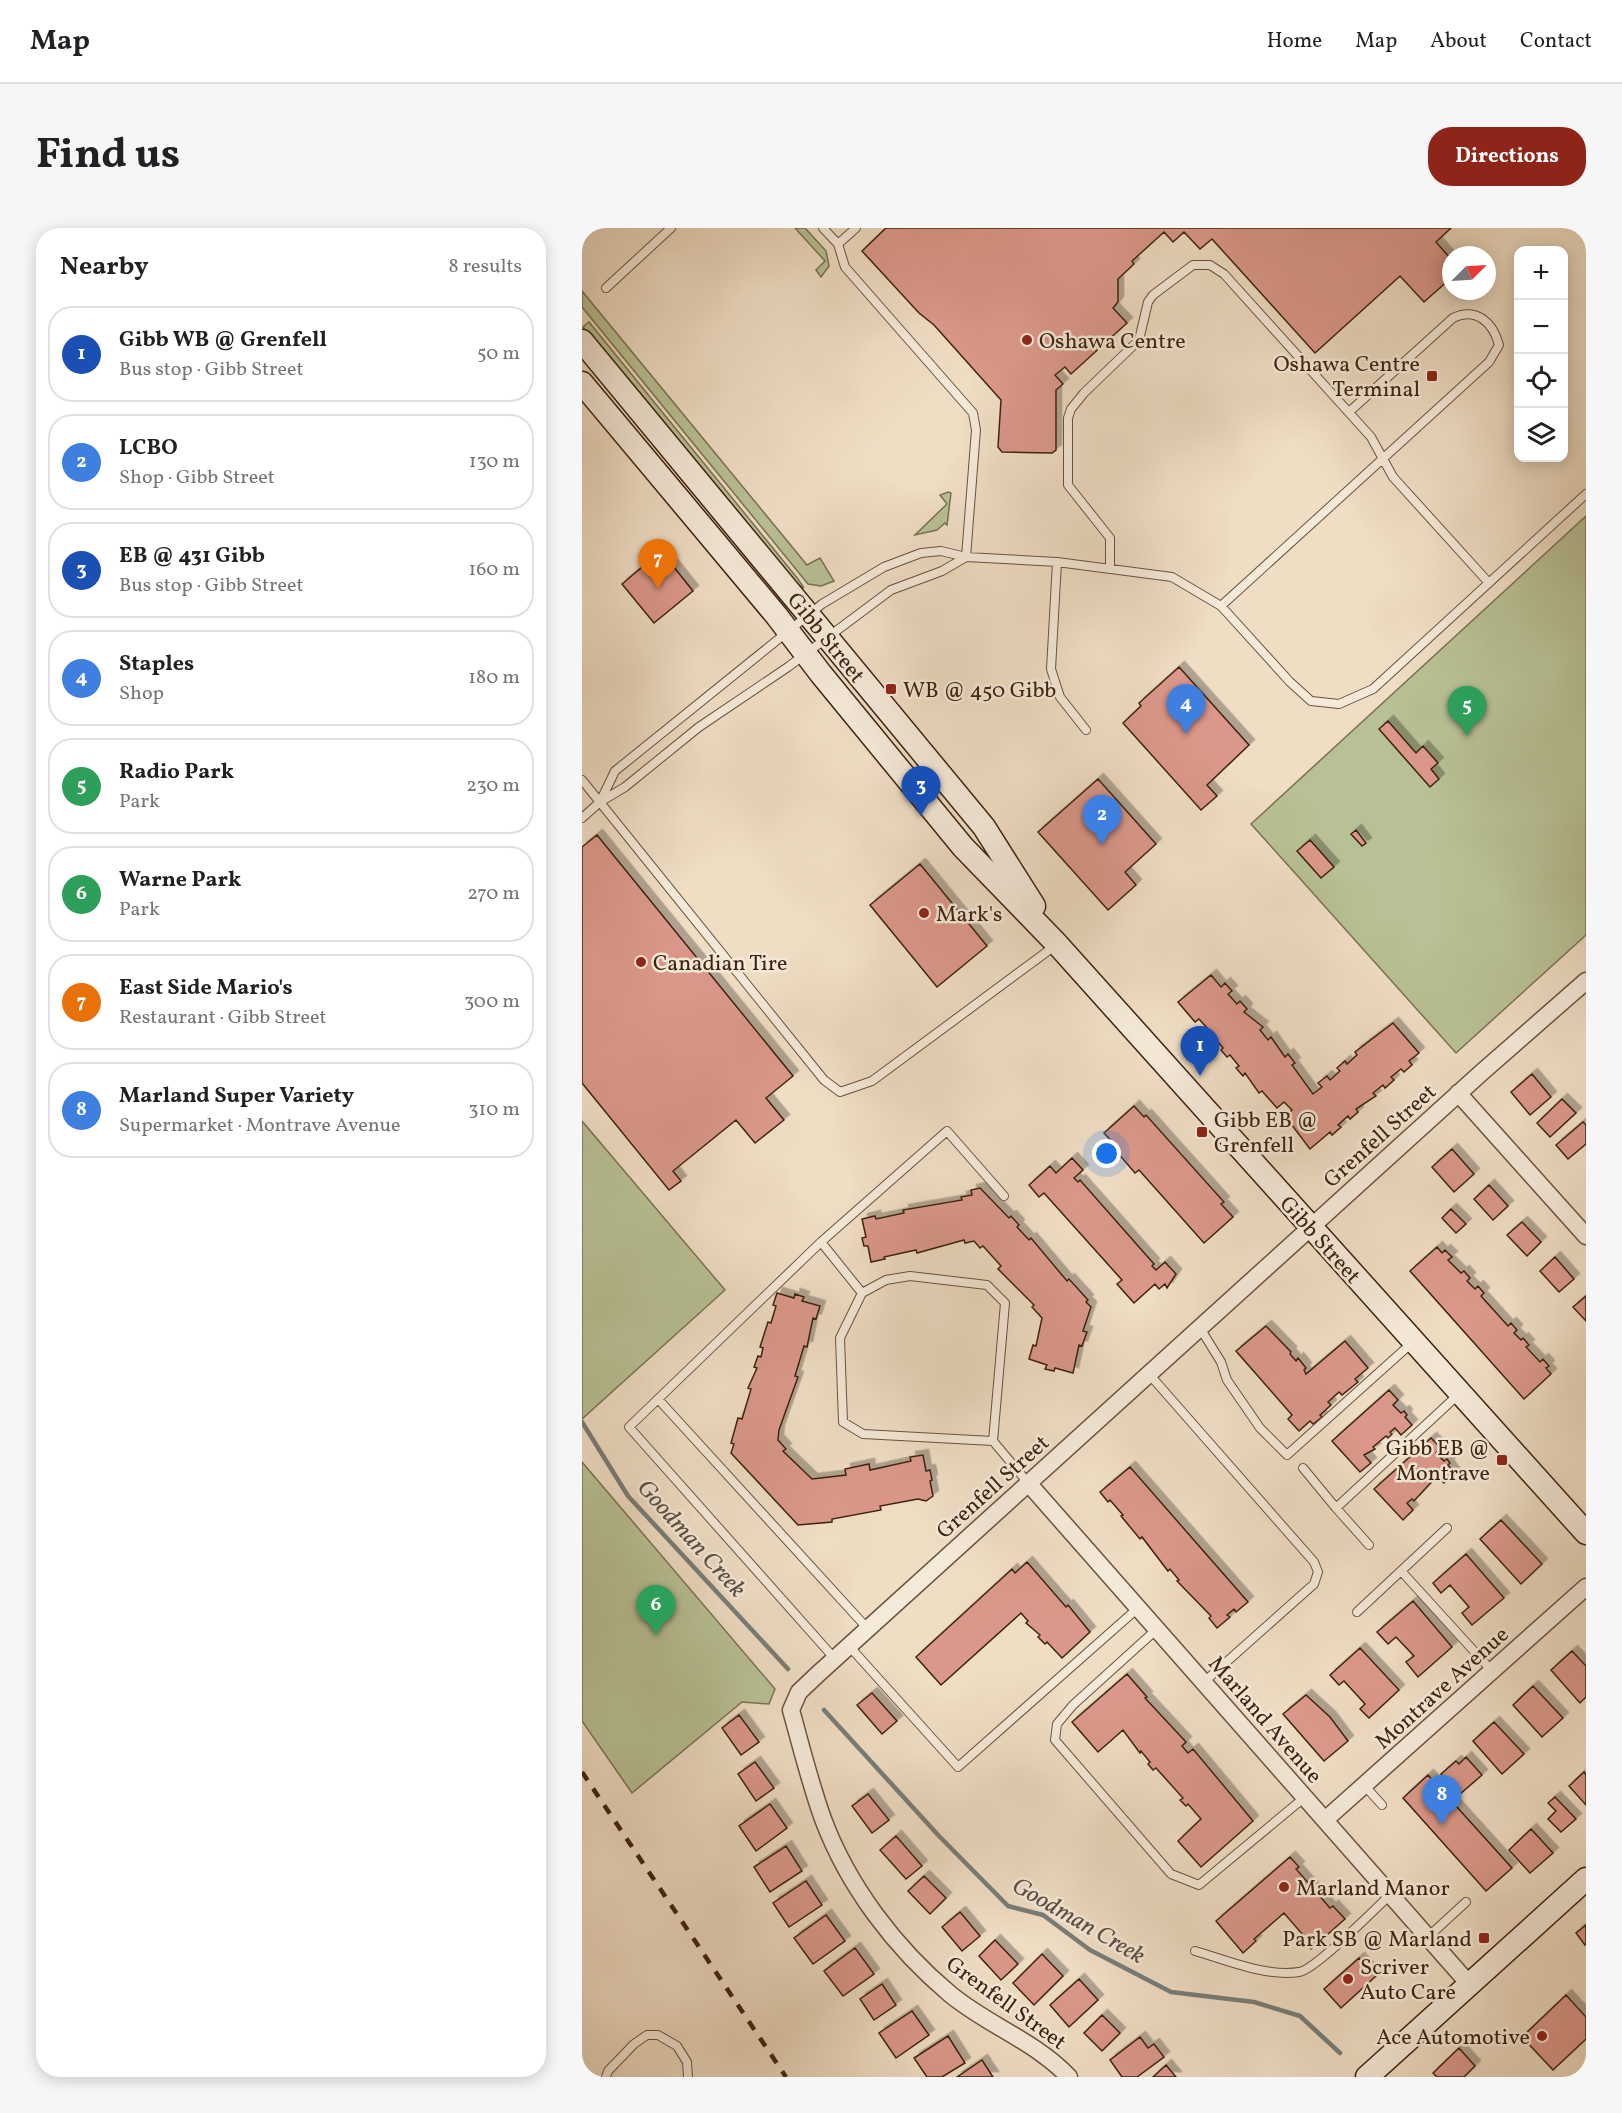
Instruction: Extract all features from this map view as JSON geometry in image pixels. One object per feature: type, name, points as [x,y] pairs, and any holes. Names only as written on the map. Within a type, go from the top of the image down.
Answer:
[{"type":"main road","name":"Gibb Street","points":[[582,341],[984,827],[1057,944]]},
{"type":"main road","name":"Gibb Street","points":[[582,383],[788,629],[963,847],[1057,944],[1586,1533]]},
{"type":"main road","points":[[1367,2077],[1586,1879]]},
{"type":"street","name":"Grenfell Street","points":[[1069,2077],[1053,2060],[951,1995],[877,1919],[849,1873],[824,1820],[791,1710],[799,1692],[1458,1093],[1586,981]]},
{"type":"street","points":[[1458,1093],[1586,1236]]},
{"type":"street","name":"Marland Avenue","points":[[1029,1484],[1469,1984]]},
{"type":"street","name":"Montrave Avenue","points":[[1325,1820],[1586,1587]]},
{"type":"lane","points":[[606,288],[671,228]]},
{"type":"lane","points":[[823,228],[838,244],[845,267],[973,413],[976,430],[966,557]]},
{"type":"lane","points":[[838,244],[856,228]]},
{"type":"lane","points":[[1110,568],[1110,538],[1068,485],[1068,418],[1076,401],[1139,340],[1148,302],[1153,295],[1187,268],[1200,264],[1217,268],[1349,412],[1371,437],[1393,477],[1489,583]]},
{"type":"lane","points":[[1221,606],[1489,362],[1499,345],[1496,335],[1489,324],[1478,315],[1470,312],[1453,318],[1349,412]]},
{"type":"lane","points":[[600,802],[615,771],[788,629],[866,577],[900,560],[941,551],[966,557],[1057,562],[1172,577],[1221,606],[1302,693],[1317,703],[1339,704],[1364,696],[1373,689],[1586,494]]},
{"type":"lane","points":[[582,818],[600,802],[625,787],[699,727],[806,654],[891,590],[942,571],[966,557]]},
{"type":"lane","points":[[1057,562],[1052,669],[1060,697],[1086,730]]},
{"type":"lane","points":[[582,780],[824,1080],[840,1092],[872,1081],[1057,944]]},
{"type":"lane","points":[[835,1659],[629,1427],[822,1242],[946,1131],[1004,1196]]},
{"type":"lane","points":[[822,1242],[862,1293]]},
{"type":"lane","points":[[993,1441],[863,1434],[843,1422],[840,1338],[862,1293],[886,1280],[910,1276],[987,1285],[1005,1303],[993,1441],[1029,1484]]},
{"type":"lane","points":[[1200,1328],[1221,1362],[1227,1380],[1260,1428],[1287,1455],[1414,1341]]},
{"type":"lane","points":[[1149,1374],[1314,1562],[1318,1572],[1314,1584],[1204,1682]]},
{"type":"lane","points":[[1336,1508],[1460,1393]]},
{"type":"lane","points":[[658,1399],[867,1629]]},
{"type":"lane","points":[[1303,1468],[1369,1545]]},
{"type":"lane","points":[[1358,1612],[1447,1528]]},
{"type":"lane","points":[[1402,1572],[1493,1672]]},
{"type":"lane","points":[[849,1646],[958,1767],[1138,1608]]},
{"type":"lane","points":[[1156,1629],[1073,1705],[1057,1724],[1055,1740],[1171,1874],[1200,1885],[1305,1797]]},
{"type":"lane","points":[[1364,1785],[1382,1805]]},
{"type":"lane","points":[[1195,1951],[1270,1972],[1302,1972],[1347,1937],[1390,1894]]},
{"type":"lane","points":[[1428,1937],[1466,1902]]},
{"type":"lane","points":[[606,2077],[608,2071],[634,2044],[647,2035],[658,2035],[677,2046],[687,2062],[688,2077]]},
{"type":"green space","points":[[795,228],[805,228],[826,251],[829,266],[821,277],[816,270],[825,261]]},
{"type":"green space","points":[[582,291],[807,565],[820,558],[834,581],[821,586],[808,584],[582,307]]},
{"type":"green space","points":[[589,322],[804,588],[795,583],[583,327]]},
{"type":"green space","points":[[951,493],[947,525],[945,523],[937,530],[915,535],[947,504],[940,495]]},
{"type":"green space","points":[[1586,516],[1586,935],[1456,1053],[1251,824]]},
{"type":"green space","points":[[582,1121],[725,1290],[582,1419]]},
{"type":"green space","points":[[582,1462],[775,1689],[769,1704],[742,1702],[632,1793],[582,1721]]},
{"type":"building","name":"Oshawa Centre","points":[[886,228],[1451,228],[1436,242],[1442,249],[1442,286],[1424,302],[1400,276],[1315,353],[1212,239],[1200,249],[1184,232],[1173,242],[1164,232],[1132,261],[1134,264],[1118,279],[1118,302],[1113,308],[1127,323],[1071,374],[1065,367],[1055,375],[1063,384],[1056,390],[1056,450],[1052,453],[1002,452],[998,447],[1001,400],[934,325],[919,313],[862,251]]},
{"type":"building","points":[[661,551],[693,591],[654,623],[622,584]]},
{"type":"building","points":[[1179,667],[1249,745],[1207,785],[1217,796],[1201,810],[1123,723],[1141,706],[1139,703]]},
{"type":"building","points":[[1388,721],[1416,753],[1423,746],[1438,763],[1431,769],[1439,779],[1430,787],[1379,729]]},
{"type":"building","points":[[1098,779],[1156,844],[1125,872],[1136,885],[1108,910],[1038,832]]},
{"type":"building","points":[[1356,830],[1366,843],[1362,846],[1351,834]]},
{"type":"building","name":"Canadian Tire","points":[[597,835],[793,1076],[766,1098],[784,1120],[755,1143],[736,1120],[673,1171],[681,1181],[669,1190],[582,1083],[582,847]]},
{"type":"building","points":[[1310,840],[1334,867],[1321,878],[1297,851]]},
{"type":"building","points":[[920,864],[987,946],[937,987],[870,905]]},
{"type":"building","points":[[1211,975],[1221,987],[1225,983],[1232,991],[1228,994],[1237,1004],[1240,1001],[1247,1009],[1244,1012],[1263,1027],[1260,1030],[1268,1040],[1271,1037],[1285,1057],[1288,1054],[1295,1063],[1292,1065],[1313,1094],[1322,1087],[1318,1083],[1327,1076],[1330,1080],[1340,1071],[1337,1068],[1345,1061],[1347,1064],[1357,1055],[1355,1052],[1393,1023],[1419,1053],[1409,1061],[1412,1065],[1404,1072],[1401,1069],[1391,1077],[1394,1080],[1385,1088],[1383,1085],[1373,1093],[1376,1096],[1356,1109],[1358,1112],[1350,1119],[1348,1116],[1338,1125],[1341,1127],[1332,1135],[1330,1132],[1310,1149],[1285,1116],[1292,1110],[1284,1102],[1277,1108],[1262,1091],[1259,1093],[1245,1073],[1243,1076],[1236,1068],[1239,1066],[1230,1055],[1227,1057],[1214,1037],[1211,1039],[1205,1032],[1208,1029],[1199,1019],[1195,1022],[1178,1002]]},
{"type":"building","points":[[1532,1074],[1551,1097],[1530,1115],[1511,1092]]},
{"type":"building","points":[[1562,1099],[1576,1113],[1550,1137],[1537,1123]]},
{"type":"building","points":[[1134,1106],[1144,1117],[1146,1115],[1224,1202],[1221,1204],[1233,1217],[1204,1243],[1139,1170],[1135,1173],[1116,1151],[1119,1149],[1104,1133]]},
{"type":"building","points":[[1583,1122],[1586,1125],[1586,1144],[1568,1159],[1556,1145]]},
{"type":"building","points":[[1452,1149],[1474,1174],[1454,1192],[1432,1167]]},
{"type":"building","points":[[1072,1158],[1083,1170],[1074,1178],[1078,1182],[1080,1180],[1154,1264],[1152,1266],[1156,1270],[1165,1262],[1176,1274],[1167,1288],[1165,1284],[1159,1289],[1155,1284],[1134,1303],[1117,1284],[1122,1280],[1044,1193],[1039,1197],[1029,1185],[1050,1166],[1056,1173]]},
{"type":"building","points":[[1489,1185],[1508,1206],[1493,1220],[1474,1199]]},
{"type":"building","points":[[980,1188],[1009,1218],[1011,1216],[1019,1225],[1017,1227],[1029,1240],[1031,1238],[1067,1281],[1069,1279],[1088,1300],[1086,1302],[1091,1307],[1083,1331],[1087,1332],[1082,1346],[1079,1345],[1073,1373],[1055,1368],[1054,1371],[1045,1369],[1047,1365],[1029,1359],[1033,1345],[1036,1346],[1042,1318],[1032,1307],[1034,1305],[998,1269],[1001,1266],[983,1246],[980,1248],[974,1241],[965,1243],[964,1240],[917,1253],[916,1250],[884,1257],[885,1259],[871,1262],[868,1246],[864,1246],[862,1238],[866,1237],[862,1219],[875,1216],[876,1219],[904,1213],[903,1210],[962,1200],[961,1197],[972,1195],[971,1190]]},
{"type":"building","points":[[1451,1209],[1466,1224],[1456,1233],[1442,1218]]},
{"type":"building","points":[[1522,1222],[1541,1242],[1527,1256],[1507,1235]]},
{"type":"building","points":[[1437,1247],[1442,1253],[1445,1250],[1452,1257],[1448,1260],[1461,1273],[1464,1271],[1470,1278],[1467,1281],[1475,1289],[1478,1286],[1484,1293],[1481,1296],[1508,1326],[1511,1323],[1517,1330],[1514,1333],[1529,1345],[1526,1347],[1540,1362],[1543,1359],[1549,1366],[1546,1368],[1551,1374],[1524,1399],[1410,1271]]},
{"type":"building","points":[[1555,1257],[1574,1279],[1559,1292],[1540,1271]]},
{"type":"building","points":[[777,1293],[794,1298],[795,1294],[804,1297],[802,1301],[820,1306],[816,1319],[813,1318],[807,1347],[804,1346],[795,1376],[798,1377],[779,1430],[778,1440],[786,1449],[783,1451],[812,1479],[846,1475],[845,1469],[869,1464],[870,1470],[911,1461],[910,1457],[923,1455],[926,1471],[930,1470],[933,1496],[926,1501],[918,1499],[880,1506],[881,1510],[832,1519],[832,1522],[798,1525],[731,1453],[734,1444],[731,1443],[738,1418],[742,1419],[751,1389],[748,1388],[757,1368],[754,1367],[758,1356],[761,1357],[763,1348],[760,1347],[776,1306],[773,1305]]},
{"type":"building","points":[[1586,1296],[1586,1321],[1573,1307]]},
{"type":"building","points":[[1266,1326],[1291,1352],[1290,1354],[1296,1361],[1298,1358],[1306,1368],[1304,1370],[1306,1374],[1345,1341],[1368,1368],[1355,1379],[1358,1382],[1342,1395],[1339,1392],[1328,1402],[1331,1405],[1320,1415],[1322,1417],[1313,1424],[1310,1421],[1299,1431],[1288,1419],[1292,1415],[1236,1351]]},
{"type":"building","points":[[1389,1390],[1398,1400],[1393,1405],[1401,1413],[1404,1411],[1407,1415],[1405,1417],[1412,1425],[1401,1435],[1395,1428],[1390,1432],[1392,1434],[1388,1438],[1386,1436],[1373,1447],[1375,1449],[1364,1455],[1371,1463],[1360,1472],[1332,1441]]},
{"type":"building","points":[[1431,1438],[1441,1448],[1436,1453],[1444,1461],[1447,1459],[1454,1473],[1444,1483],[1437,1476],[1414,1501],[1412,1499],[1407,1503],[1413,1510],[1403,1520],[1374,1489]]},
{"type":"building","points":[[1130,1467],[1248,1602],[1236,1612],[1234,1609],[1227,1615],[1230,1617],[1217,1628],[1209,1618],[1211,1616],[1177,1581],[1179,1580],[1170,1569],[1168,1571],[1142,1537],[1140,1539],[1110,1500],[1108,1502],[1100,1492]]},
{"type":"building","points":[[1501,1520],[1542,1564],[1521,1584],[1480,1539]]},
{"type":"building","points":[[1466,1554],[1504,1598],[1472,1625],[1462,1613],[1469,1607],[1450,1585],[1441,1593],[1433,1583]]},
{"type":"building","points":[[1027,1562],[1090,1632],[1062,1658],[1047,1642],[1045,1644],[1038,1637],[1040,1635],[1026,1623],[1028,1621],[1021,1613],[941,1685],[916,1657],[1012,1569],[1015,1573]]},
{"type":"building","points":[[1413,1601],[1452,1647],[1418,1677],[1406,1662],[1414,1656],[1396,1637],[1388,1644],[1377,1632]]},
{"type":"building","points":[[1360,1648],[1399,1690],[1369,1718],[1360,1709],[1365,1704],[1344,1681],[1339,1685],[1330,1675]]},
{"type":"building","points":[[1572,1651],[1586,1666],[1586,1697],[1580,1703],[1551,1670]]},
{"type":"building","points":[[1127,1674],[1147,1697],[1145,1698],[1186,1742],[1182,1746],[1188,1753],[1193,1749],[1253,1821],[1201,1867],[1178,1841],[1201,1819],[1188,1804],[1186,1806],[1180,1800],[1183,1798],[1156,1768],[1153,1770],[1148,1764],[1150,1762],[1141,1751],[1140,1753],[1123,1730],[1098,1752],[1072,1722]]},
{"type":"building","points":[[1533,1686],[1563,1718],[1542,1737],[1513,1705]]},
{"type":"building","points":[[872,1693],[897,1721],[882,1734],[857,1705]]},
{"type":"building","points":[[1306,1695],[1330,1717],[1348,1741],[1324,1761],[1283,1714]]},
{"type":"building","points":[[739,1715],[759,1742],[741,1755],[722,1728]]},
{"type":"building","points":[[1494,1722],[1524,1754],[1502,1774],[1473,1741]]},
{"type":"building","points":[[1466,1757],[1482,1775],[1459,1795],[1441,1774],[1456,1761],[1459,1764]]},
{"type":"building","points":[[755,1762],[774,1788],[756,1801],[738,1774]]},
{"type":"building","points":[[1584,1772],[1586,1775],[1586,1805],[1569,1786]]},
{"type":"building","points":[[1428,1775],[1512,1868],[1486,1891],[1403,1798]]},
{"type":"building","points":[[868,1794],[889,1820],[872,1833],[852,1806]]},
{"type":"building","points":[[1555,1797],[1576,1819],[1561,1832],[1548,1819],[1556,1811],[1548,1803]]},
{"type":"building","points":[[770,1804],[787,1828],[756,1851],[739,1826]]},
{"type":"building","points":[[1531,1829],[1553,1853],[1530,1873],[1509,1850]]},
{"type":"building","points":[[896,1836],[922,1866],[906,1879],[880,1850]]},
{"type":"building","points":[[786,1846],[802,1871],[770,1892],[754,1867]]},
{"type":"building","name":"Marland Manor","points":[[1290,1857],[1299,1867],[1296,1869],[1330,1908],[1333,1906],[1345,1919],[1311,1949],[1300,1937],[1303,1935],[1284,1913],[1254,1939],[1256,1941],[1243,1953],[1216,1921]]},
{"type":"building","points":[[924,1876],[946,1898],[930,1914],[908,1891]]},
{"type":"building","points":[[806,1881],[822,1905],[789,1927],[773,1903]]},
{"type":"building","points":[[960,1912],[980,1936],[962,1951],[942,1927]]},
{"type":"building","points":[[826,1915],[845,1941],[813,1964],[794,1938]]},
{"type":"building","points":[[1586,1925],[1586,1944],[1585,1945],[1576,1933]]},
{"type":"building","points":[[995,1940],[1018,1964],[1001,1980],[979,1956]]},
{"type":"building","points":[[855,1948],[874,1974],[843,1996],[824,1971]]},
{"type":"building","points":[[1042,1954],[1063,1976],[1034,2005],[1013,1983]]},
{"type":"building","points":[[1359,1958],[1376,1976],[1341,2008],[1324,1989]]},
{"type":"building","points":[[1079,1979],[1098,2000],[1069,2027],[1050,2005]]},
{"type":"building","points":[[882,1984],[896,2005],[874,2020],[860,1999]]},
{"type":"building","points":[[1566,1995],[1586,2017],[1586,2039],[1553,2070],[1522,2037]]},
{"type":"building","points":[[912,2011],[929,2035],[896,2058],[879,2033]]},
{"type":"building","points":[[1102,2015],[1120,2033],[1102,2051],[1084,2033]]},
{"type":"building","points":[[948,2036],[965,2063],[942,2077],[927,2077],[914,2058]]},
{"type":"building","points":[[1140,2037],[1148,2048],[1154,2044],[1164,2057],[1137,2077],[1122,2077],[1110,2060]]},
{"type":"building","points":[[1459,2048],[1475,2066],[1464,2077],[1437,2077],[1433,2073]]},
{"type":"building","points":[[982,2060],[993,2077],[957,2077]]},
{"type":"building","points":[[1166,2065],[1176,2077],[1153,2077]]},
{"type":"waterway","name":"Goodman Creek","points":[[582,1422],[628,1496],[788,1669]]},
{"type":"waterway","name":"Goodman Creek","points":[[824,1710],[939,1836],[1008,1906],[1043,1915],[1090,1950],[1171,1992],[1254,2002],[1300,2016],[1340,2053]]},
{"type":"railway","points":[[582,1772],[786,2077]]},
{"type":"place","name":"Oshawa Centre","points":[[1027,340]]},
{"type":"place","name":"Oshawa Centre Terminal","points":[[1432,376]]},
{"type":"place","name":"East Side Mario's","points":[[658,589]]},
{"type":"place","name":"WB @ 450 Gibb","points":[[891,689]]},
{"type":"place","name":"Staples","points":[[1186,734]]},
{"type":"place","name":"Radio Park","points":[[1467,736]]},
{"type":"place","name":"EB @ 431 Gibb","points":[[921,816]]},
{"type":"place","name":"LCBO","points":[[1102,845]]},
{"type":"place","name":"Mark's","points":[[924,913]]},
{"type":"place","name":"Canadian Tire","points":[[641,962]]},
{"type":"place","name":"Gibb WB @ Grenfell","points":[[1200,1076]]},
{"type":"place","name":"Gibb EB @ Grenfell","points":[[1202,1132]]},
{"type":"place","name":"Gibb EB @ Montrave","points":[[1502,1460]]},
{"type":"place","name":"Warne Park","points":[[656,1635]]},
{"type":"place","name":"Marland Super Variety","points":[[1442,1825]]},
{"type":"place","name":"Marland Manor","points":[[1284,1887]]},
{"type":"place","name":"Park SB @ Marland","points":[[1484,1938]]},
{"type":"place","name":"Scriver Auto Care","points":[[1348,1979]]},
{"type":"place","name":"Ace Automotive","points":[[1542,2036]]}]
